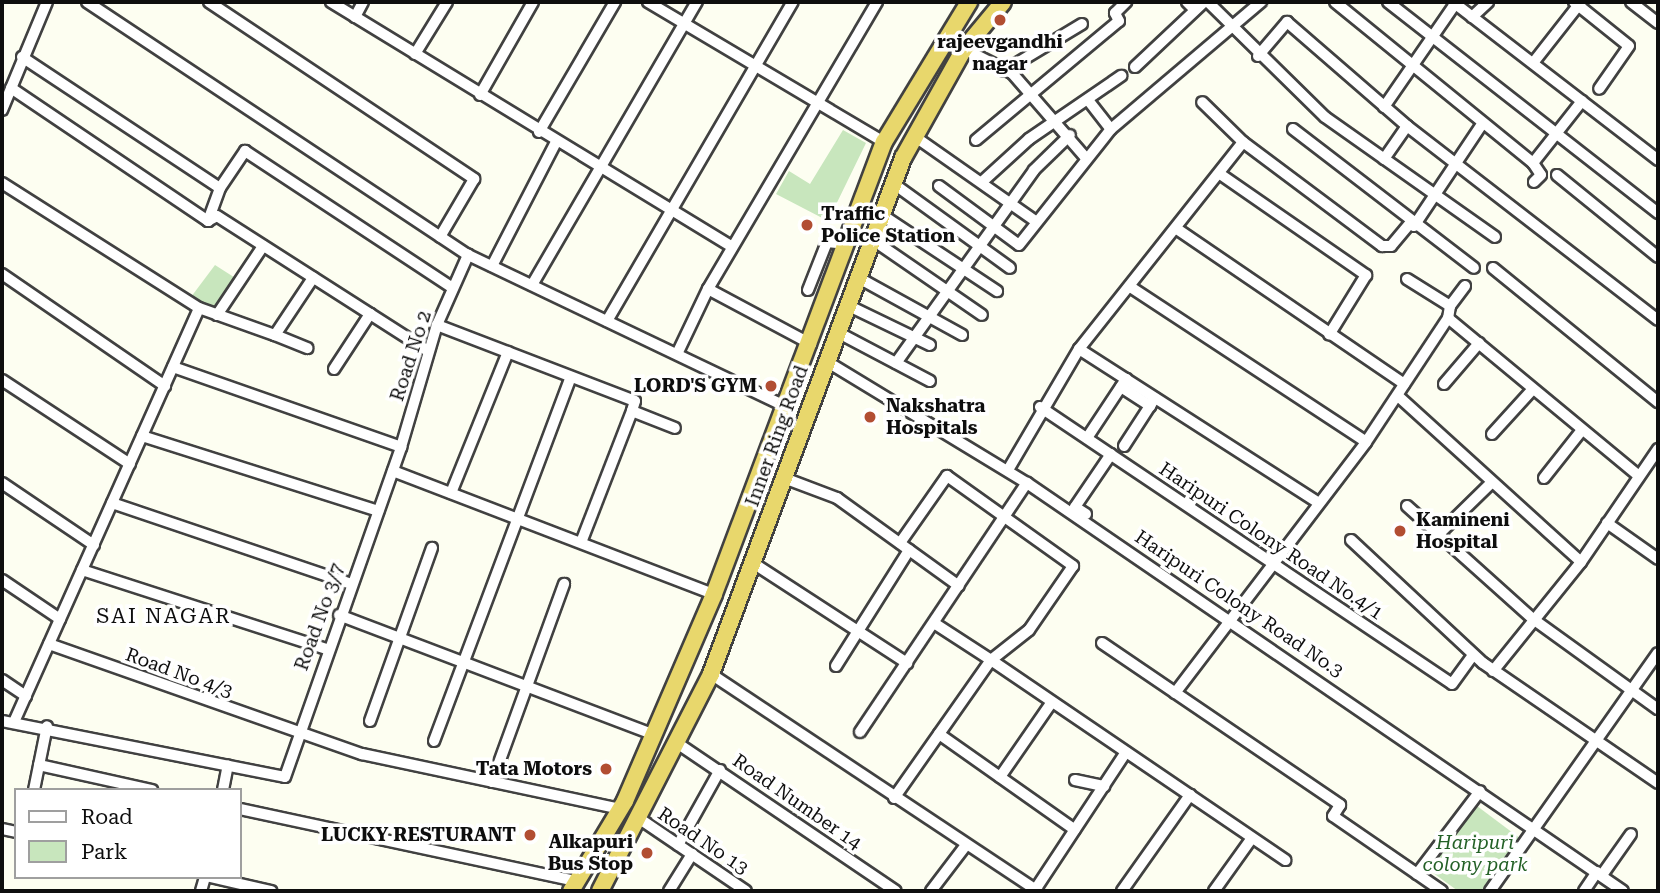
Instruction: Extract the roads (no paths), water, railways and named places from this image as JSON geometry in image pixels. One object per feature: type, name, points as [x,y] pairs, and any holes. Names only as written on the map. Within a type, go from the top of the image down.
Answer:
[{"type":"highway","name":"Inner Ring Road","points":[[574,886],[621,809],[714,594],[788,407],[884,142],[970,2]]},
{"type":"highway","name":"Inner Ring Road","points":[[600,891],[640,819],[711,674],[857,277],[914,136],[964,49],[1003,2]]},
{"type":"highway","points":[[755,491],[770,516]]},
{"type":"street","points":[[2,110],[47,2]]},
{"type":"street","points":[[87,2],[468,255],[788,407]]},
{"type":"street","points":[[209,2],[474,179],[440,237]]},
{"type":"street","points":[[331,2],[670,213],[732,247]]},
{"type":"street","points":[[355,17],[363,2]]},
{"type":"street","points":[[415,54],[446,2]]},
{"type":"street","points":[[480,95],[533,2]]},
{"type":"street","points":[[539,132],[615,2]]},
{"type":"street","points":[[648,2],[884,142]]},
{"type":"street","points":[[532,285],[697,2]]},
{"type":"street","points":[[607,321],[793,2]]},
{"type":"street","points":[[677,354],[708,289],[877,2]]},
{"type":"street","points":[[976,140],[1119,21],[1115,13],[1126,2]]},
{"type":"street","points":[[1187,2],[1195,10]]},
{"type":"street","points":[[1135,67],[1206,2],[1258,57],[1384,159],[1495,237]]},
{"type":"street","points":[[939,186],[1019,245],[1034,220],[1111,129],[1226,26],[1261,2]]},
{"type":"street","points":[[1335,2],[1412,69],[1533,163],[1541,174],[1534,182]]},
{"type":"street","points":[[1472,17],[1488,2]]},
{"type":"street","points":[[1631,2],[1658,23]]},
{"type":"street","points":[[1391,3],[1432,38],[1558,131],[1658,213]]},
{"type":"street","points":[[1384,107],[1454,3],[1655,157],[1658,145]]},
{"type":"street","points":[[1533,63],[1578,3],[1629,46],[1599,89]]},
{"type":"street","points":[[1258,57],[1287,22],[1407,126],[1658,320]]},
{"type":"street","points":[[1004,71],[1082,24]]},
{"type":"street","points":[[964,49],[1004,71],[1031,92],[1059,120],[1086,158]]},
{"type":"street","points":[[22,57],[220,188]]},
{"type":"street","points":[[983,181],[1059,120],[1121,76]]},
{"type":"street","points":[[11,88],[208,221]]},
{"type":"street","points":[[1088,100],[1111,129]]},
{"type":"street","points":[[1533,163],[1582,101]]},
{"type":"street","points":[[1202,102],[1243,142],[1382,246],[1391,246],[1412,224],[1482,124]]},
{"type":"street","points":[[1384,159],[1407,126]]},
{"type":"street","points":[[1293,129],[1412,224],[1474,268]]},
{"type":"street","points":[[896,363],[912,336],[992,225],[1070,135]]},
{"type":"street","points":[[914,136],[983,181],[1034,220]]},
{"type":"street","points":[[492,266],[556,142]]},
{"type":"street","points":[[1008,470],[1040,407],[1079,349],[1132,288],[1243,142]]},
{"type":"street","points":[[208,221],[220,188],[244,150],[453,288]]},
{"type":"street","points":[[1220,174],[1366,275],[1329,335]]},
{"type":"street","points":[[1557,175],[1658,257]]},
{"type":"street","points":[[2,183],[199,308],[307,348]]},
{"type":"street","points":[[894,184],[1010,268]]},
{"type":"street","points":[[881,215],[997,291]]},
{"type":"street","points":[[208,221],[217,216],[428,351]]},
{"type":"street","points":[[1177,229],[1404,384]]},
{"type":"street","points":[[873,240],[982,315]]},
{"type":"street","points":[[808,290],[827,242],[847,244]]},
{"type":"street","points":[[217,315],[263,246]]},
{"type":"street","name":"Road No 2","points":[[393,471],[437,325],[468,255]]},
{"type":"street","points":[[1493,268],[1658,402]]},
{"type":"street","points":[[2,274],[165,386]]},
{"type":"street","points":[[857,277],[929,312],[962,335]]},
{"type":"street","points":[[275,335],[313,278]]},
{"type":"street","points":[[1407,279],[1450,306]]},
{"type":"street","points":[[1175,693],[1228,618],[1366,442],[1448,318],[1450,306],[1465,286]]},
{"type":"street","points":[[1132,288],[1366,442]]},
{"type":"street","points":[[708,289],[811,344]]},
{"type":"street","points":[[847,304],[930,345]]},
{"type":"street","points":[[14,723],[199,308]]},
{"type":"street","points":[[334,369],[370,314]]},
{"type":"street","points":[[1448,318],[1639,476]]},
{"type":"street","points":[[437,325],[635,401],[582,540]]},
{"type":"street","points":[[837,332],[930,382]]},
{"type":"street","points":[[1444,384],[1479,344]]},
{"type":"street","points":[[1079,349],[1152,402],[1319,503]]},
{"type":"street","points":[[451,493],[508,352]]},
{"type":"street","name":"Haripuri Colony Road No.3","points":[[826,361],[1073,510],[1623,891]]},
{"type":"street","points":[[173,367],[401,447]]},
{"type":"street","points":[[434,741],[571,377]]},
{"type":"street","points":[[2,380],[130,464]]},
{"type":"street","points":[[1087,438],[1123,383]]},
{"type":"street","points":[[1492,433],[1532,390]]},
{"type":"street","points":[[1398,396],[1490,484],[1581,562]]},
{"type":"street","points":[[1124,446],[1152,402]]},
{"type":"street","name":"Haripuri Colony Road No.4/1","points":[[1040,407],[1452,684],[1474,655]]},
{"type":"street","points":[[632,411],[675,428]]},
{"type":"street","points":[[1544,478],[1582,430]]},
{"type":"street","points":[[142,436],[377,511]]},
{"type":"street","points":[[1493,671],[1581,562],[1658,449]]},
{"type":"street","points":[[1102,525],[1073,510],[1111,454]]},
{"type":"street","points":[[393,471],[582,540],[714,594]]},
{"type":"street","name":"Road No 3/7","points":[[228,765],[285,777],[326,649],[393,471]]},
{"type":"street","points":[[894,798],[991,660],[1029,630],[1073,566],[1006,515],[947,475],[900,543]]},
{"type":"street","points":[[784,478],[836,498],[958,586]]},
{"type":"street","points":[[2,483],[93,545]]},
{"type":"street","points":[[860,732],[1027,483]]},
{"type":"street","points":[[1439,534],[1490,484]]},
{"type":"street","points":[[112,503],[351,584]]},
{"type":"street","points":[[1407,506],[1533,619],[1658,709]]},
{"type":"street","points":[[1607,523],[1658,559]]},
{"type":"street","points":[[1350,540],[1493,671],[1658,783]]},
{"type":"street","points":[[370,721],[432,548]]},
{"type":"street","points":[[836,666],[856,629],[909,550]]},
{"type":"street","points":[[753,563],[907,663]]},
{"type":"street","points":[[82,570],[326,649]]},
{"type":"street","points":[[2,580],[60,619]]},
{"type":"street","points":[[492,782],[564,584]]},
{"type":"street","points":[[339,615],[655,734]]},
{"type":"street","points":[[934,623],[1285,860]]},
{"type":"street","points":[[1102,643],[1340,806],[1333,816],[1442,891]]},
{"type":"street","name":"Road No 4/3","points":[[49,645],[298,735],[492,782],[621,809]]},
{"type":"street","points":[[1490,891],[1658,653]]},
{"type":"street","points":[[711,674],[1036,891],[1126,752]]},
{"type":"street","points":[[2,680],[26,696]]},
{"type":"street","points":[[1000,777],[1052,702]]},
{"type":"street","points":[[2,721],[47,726],[228,765],[223,788]]},
{"type":"street","points":[[34,788],[47,726]]},
{"type":"street","points":[[939,734],[1075,830]]},
{"type":"street","name":"Road Number 14","points":[[677,743],[896,891]]},
{"type":"street","points":[[39,765],[143,788]]},
{"type":"street","points":[[678,845],[720,770]]},
{"type":"street","points":[[1076,780],[1104,786]]},
{"type":"street","points":[[1418,874],[1480,791]]},
{"type":"street","points":[[1122,891],[1190,795]]},
{"type":"street","points":[[242,809],[574,886]]},
{"type":"street","name":"Road No 13","points":[[640,819],[741,890]]},
{"type":"street","points":[[1584,891],[1631,834]]},
{"type":"street","points":[[1214,891],[1252,838]]},
{"type":"street","points":[[931,891],[966,845]]},
{"type":"street","points":[[669,891],[692,854]]},
{"type":"street","points":[[219,879],[271,891]]},
{"type":"place","name":"rajeevgandhi nagar","points":[[1000,20]]},
{"type":"place","name":"Traffic Police Station","points":[[807,225]]},
{"type":"place","name":"LORD'S GYM","points":[[771,386]]},
{"type":"place","name":"Nakshatra Hospitals","points":[[870,417]]},
{"type":"place","name":"Kamineni Hospital","points":[[1400,531]]},
{"type":"place","name":"Tata Motors","points":[[606,769]]},
{"type":"place","name":"LUCKY RESTURANT","points":[[530,835]]},
{"type":"place","name":"Alkapuri Bus Stop","points":[[647,853]]},
{"type":"district","name":"SAI NAGAR","points":[[164,616]]},
{"type":"park label","name":"Haripuri colony park","points":[[1475,854]]}]
